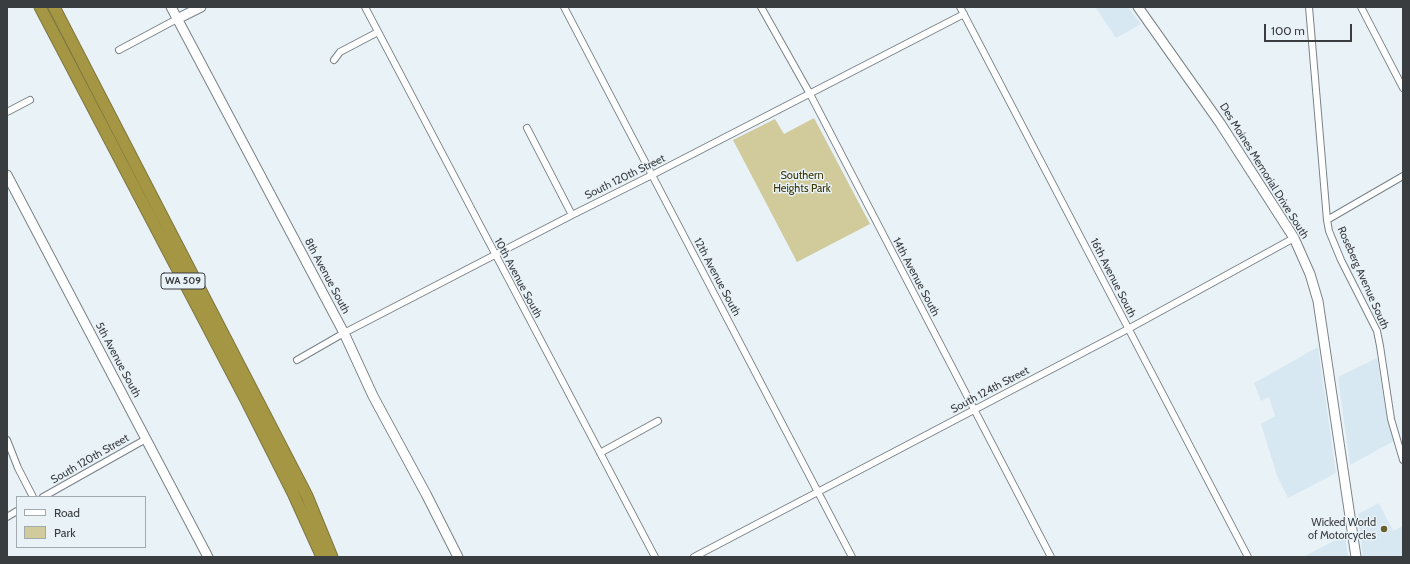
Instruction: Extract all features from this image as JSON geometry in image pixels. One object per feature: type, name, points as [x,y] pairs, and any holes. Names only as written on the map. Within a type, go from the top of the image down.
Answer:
[{"type":"highway","name":"WA 509","points":[[40,7],[245,398],[293,493],[322,557]]},
{"type":"highway","name":"WA 509","points":[[54,7],[307,496],[332,557]]},
{"type":"street","name":"8th Avenue South","points":[[171,7],[344,334],[373,396],[458,557]]},
{"type":"street","points":[[119,50],[201,7]]},
{"type":"street","name":"10th Avenue South","points":[[365,7],[654,557]]},
{"type":"street","name":"12th Avenue South","points":[[564,7],[852,557]]},
{"type":"street","name":"14th Avenue South","points":[[761,7],[810,94],[1051,557]]},
{"type":"street","name":"16th Avenue South","points":[[960,7],[1248,557]]},
{"type":"street","name":"Des Moines Memorial Drive South","points":[[1138,7],[1220,123],[1294,238],[1310,274],[1318,301],[1356,557]]},
{"type":"street","name":"Roseberg Avenue South","points":[[1309,7],[1329,231],[1334,245],[1377,331],[1391,419],[1403,460]]},
{"type":"street","points":[[1361,7],[1403,88]]},
{"type":"street","name":"South 120th Street","points":[[297,360],[572,215],[964,14]]},
{"type":"street","points":[[334,60],[340,52],[378,32]]},
{"type":"street","points":[[7,112],[30,100]]},
{"type":"street","points":[[526,128],[572,215]]},
{"type":"street","name":"5th Avenue South","points":[[7,175],[208,557]]},
{"type":"street","points":[[1327,220],[1403,176]]},
{"type":"street","name":"South 124th Street","points":[[694,557],[1128,329],[1294,238]]},
{"type":"street","points":[[600,453],[658,421]]},
{"type":"street","name":"South 120th Street","points":[[45,496],[146,439]]},
{"type":"street","points":[[7,440],[18,468],[32,496]]},
{"type":"street","points":[[7,517],[16,512]]},
{"type":"shaded area","points":[[1095,7],[1128,7],[1141,24],[1116,38]]},
{"type":"shaded area","points":[[1318,347],[1336,473],[1288,498],[1277,476],[1261,424],[1275,416],[1269,397],[1261,401],[1254,383]]},
{"type":"shaded area","points":[[1377,358],[1387,419],[1394,441],[1350,465],[1338,377]]},
{"type":"shaded area","points":[[1379,503],[1393,531],[1403,526],[1403,557],[1363,557],[1358,514]]},
{"type":"shaded area","points":[[1345,535],[1348,557],[1303,557]]},
{"type":"green space","name":"Southern Heights Park","points":[[814,118],[870,224],[797,262],[733,140],[775,119],[784,134]]},
{"type":"place","name":"Wicked World of Motorcycles","points":[[1384,529]]}]
